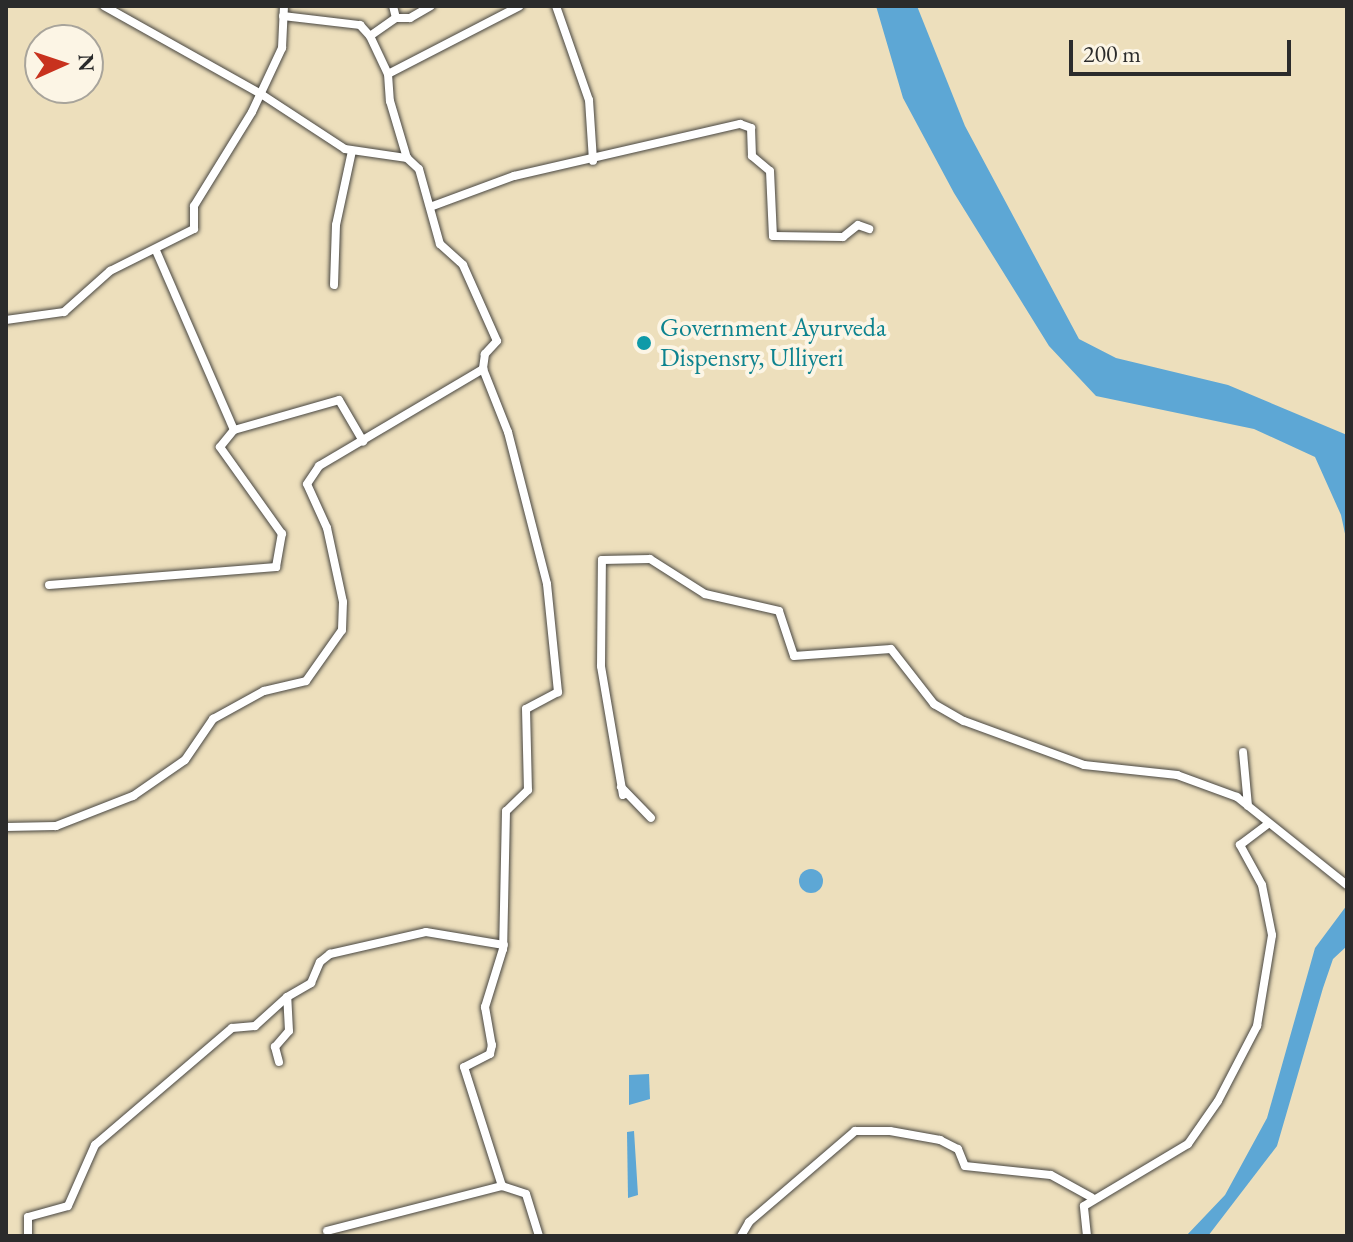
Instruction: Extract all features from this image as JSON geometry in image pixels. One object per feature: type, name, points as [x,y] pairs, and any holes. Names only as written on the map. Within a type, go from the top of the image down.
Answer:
[{"type":"street","points":[[104,6],[261,94],[352,151],[407,158]]},
{"type":"street","points":[[393,6],[396,18]]},
{"type":"street","points":[[370,36],[396,18],[410,18],[431,6]]},
{"type":"street","points":[[388,74],[520,6]]},
{"type":"street","points":[[556,6],[589,100],[593,161]]},
{"type":"street","points":[[6,320],[64,312],[110,271],[156,251],[194,229],[194,206],[261,94],[282,48],[283,11],[360,25],[370,36],[388,74],[390,101],[407,158],[419,169],[440,244],[463,265],[497,341],[485,354],[483,369],[508,432],[547,584],[558,692],[526,709],[528,790],[506,811],[503,835],[504,945],[485,1007],[490,1054],[464,1067],[502,1186]]},
{"type":"street","points":[[430,207],[514,176],[593,161],[740,124],[751,128],[752,156],[770,171],[773,236],[843,237],[858,225],[869,229]]},
{"type":"street","points":[[334,285],[336,225],[352,151]]},
{"type":"street","points":[[156,251],[234,430]]},
{"type":"street","points":[[6,827],[56,826],[133,796],[185,760],[213,719],[264,691],[306,681],[322,664],[342,630],[343,602],[327,528],[307,484],[319,466],[483,369]]},
{"type":"street","points":[[49,585],[276,567],[282,534],[220,447],[234,430],[339,400],[363,441]]},
{"type":"street","points":[[651,818],[622,791],[601,666],[602,560],[650,559],[705,594],[779,611],[794,656],[891,649],[934,704],[964,721],[1084,765],[1177,775],[1248,806],[1347,885]]},
{"type":"street","points":[[1243,752],[1248,806]]},
{"type":"street","points":[[1087,1236],[1084,1206],[1091,1197],[1188,1144],[1244,1053],[1257,1026],[1272,935],[1262,885],[1240,845],[1269,823]]},
{"type":"street","points":[[28,1236],[28,1217],[68,1206],[95,1145],[232,1028],[255,1026],[287,997],[311,983],[320,962],[330,954],[426,932],[504,945]]},
{"type":"street","points":[[279,1062],[275,1047],[289,1031],[287,997]]},
{"type":"street","points":[[741,1236],[758,1213],[855,1131],[890,1131],[940,1140],[958,1149],[965,1166],[1051,1175],[1091,1197]]},
{"type":"street","points":[[327,1231],[502,1186],[526,1194],[539,1236]]},
{"type":"water","points":[[876,6],[917,6],[965,126],[1079,339],[1116,358],[1228,385],[1347,435],[1347,543],[1341,515],[1315,457],[1254,429],[1096,396],[1049,346],[954,193],[903,98]]},
{"type":"water","points":[[811,869],[822,876],[823,881],[816,892],[811,893],[800,886],[799,881],[806,870]]},
{"type":"water","points":[[1347,905],[1347,946],[1333,959],[1277,1146],[1208,1236],[1186,1236],[1225,1195],[1267,1118],[1315,948]]},
{"type":"water","points":[[649,1074],[650,1099],[629,1105],[629,1075]]},
{"type":"water","points":[[634,1131],[638,1195],[628,1198],[627,1132]]},
{"type":"place","name":"Government Ayurveda Dispensry, Ulliyeri","points":[[644,343]]}]
